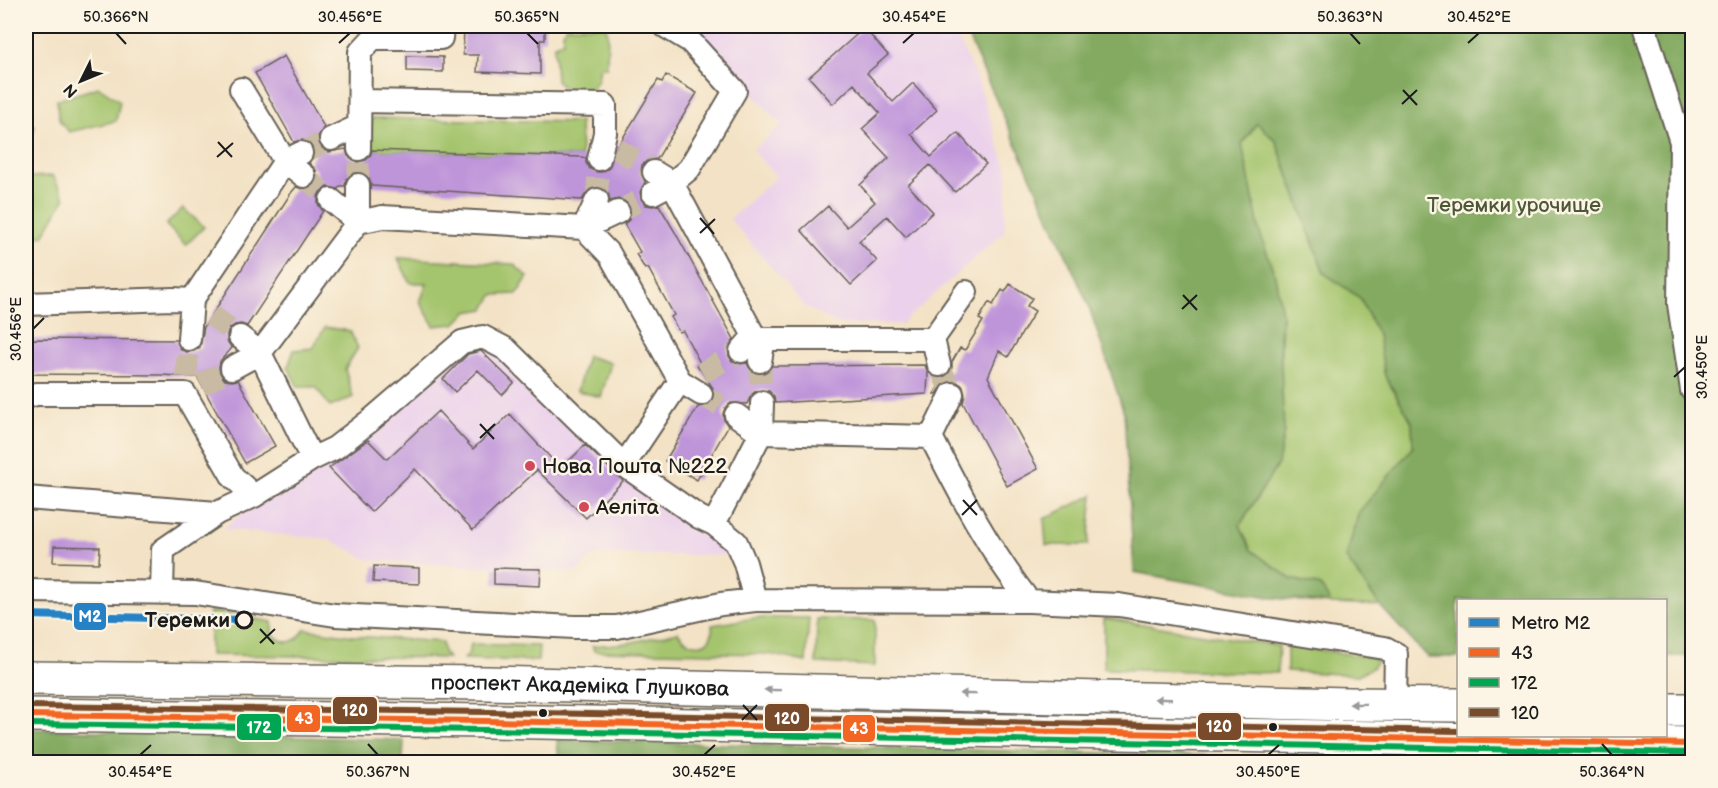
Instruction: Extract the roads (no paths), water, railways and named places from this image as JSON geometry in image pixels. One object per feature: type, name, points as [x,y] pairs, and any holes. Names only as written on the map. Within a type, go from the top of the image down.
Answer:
[{"type":"highway","name":"проспект Академіка Глушкова","points":[[26,678],[488,683],[1457,705]]},
{"type":"highway","points":[[1667,710],[1692,710]]},
{"type":"highway","name":"проспект Академіка Глушкова","points":[[26,715],[487,721],[1692,744]]},
{"type":"street","points":[[359,149],[360,52],[373,38],[441,38],[442,26]]},
{"type":"street","points":[[665,26],[690,33],[735,91],[689,169],[660,182],[754,347],[933,339]]},
{"type":"street","points":[[1644,26],[1681,142],[1679,304],[1692,390]]},
{"type":"street","points":[[240,89],[293,157],[304,176]]},
{"type":"street","points":[[360,101],[605,105],[607,147]]},
{"type":"street","points":[[332,139],[359,126]]},
{"type":"street","points":[[189,339],[192,300],[293,157]]},
{"type":"street","points":[[232,368],[260,353],[358,222],[358,185]]},
{"type":"street","points":[[331,200],[358,222]]},
{"type":"street","points":[[584,228],[597,200]]},
{"type":"street","points":[[358,222],[382,217],[584,228],[618,212]]},
{"type":"street","points":[[584,228],[610,255],[680,381]]},
{"type":"street","points":[[939,366],[933,339],[966,292]]},
{"type":"street","points":[[26,304],[192,300],[211,315]]},
{"type":"street","points":[[240,337],[260,353],[312,459]]},
{"type":"street","points":[[162,593],[163,550],[217,513],[254,496],[312,459],[335,448],[462,342],[483,337],[506,349],[624,465],[699,517],[714,524],[736,542],[755,600]]},
{"type":"street","points":[[680,381],[701,384]]},
{"type":"street","points":[[624,465],[680,381]]},
{"type":"street","points":[[26,397],[36,394],[191,385],[232,477],[254,496]]},
{"type":"street","points":[[931,437],[952,394]]},
{"type":"street","points":[[714,524],[761,433],[762,403]]},
{"type":"street","points":[[736,414],[761,433],[931,437]]},
{"type":"street","points":[[931,437],[973,517],[1005,571],[1029,601]]},
{"type":"street","points":[[26,498],[217,513]]},
{"type":"street","points":[[26,591],[195,593],[335,615],[574,627],[617,627],[721,604],[755,600],[1029,601],[1119,604],[1385,648],[1395,654],[1395,703]]},
{"type":"tunnel","points":[[301,153],[331,139]]},
{"type":"tunnel","points":[[616,148],[654,172]]},
{"type":"tunnel","points":[[358,185],[359,149]]},
{"type":"tunnel","points":[[597,200],[599,159]]},
{"type":"tunnel","points":[[304,176],[331,200]]},
{"type":"tunnel","points":[[618,212],[653,193]]},
{"type":"tunnel","points":[[211,315],[240,337]]},
{"type":"tunnel","points":[[186,377],[189,339]]},
{"type":"tunnel","points":[[702,373],[741,351]]},
{"type":"tunnel","points":[[760,361],[762,403]]},
{"type":"tunnel","points":[[939,365],[952,394]]},
{"type":"tunnel","points":[[201,385],[232,368]]},
{"type":"tunnel","points":[[701,394],[736,415]]},
{"type":"metro line","name":"M2","points":[[26,615],[244,620]]},
{"type":"place","name":"Нова Пошта №222","points":[[530,466]]},
{"type":"place","name":"Аеліта","points":[[584,507]]},
{"type":"place","name":"Теремки","points":[[244,620]]},
{"type":"park label","name":"Теремки урочище","points":[[1514,205]]}]
